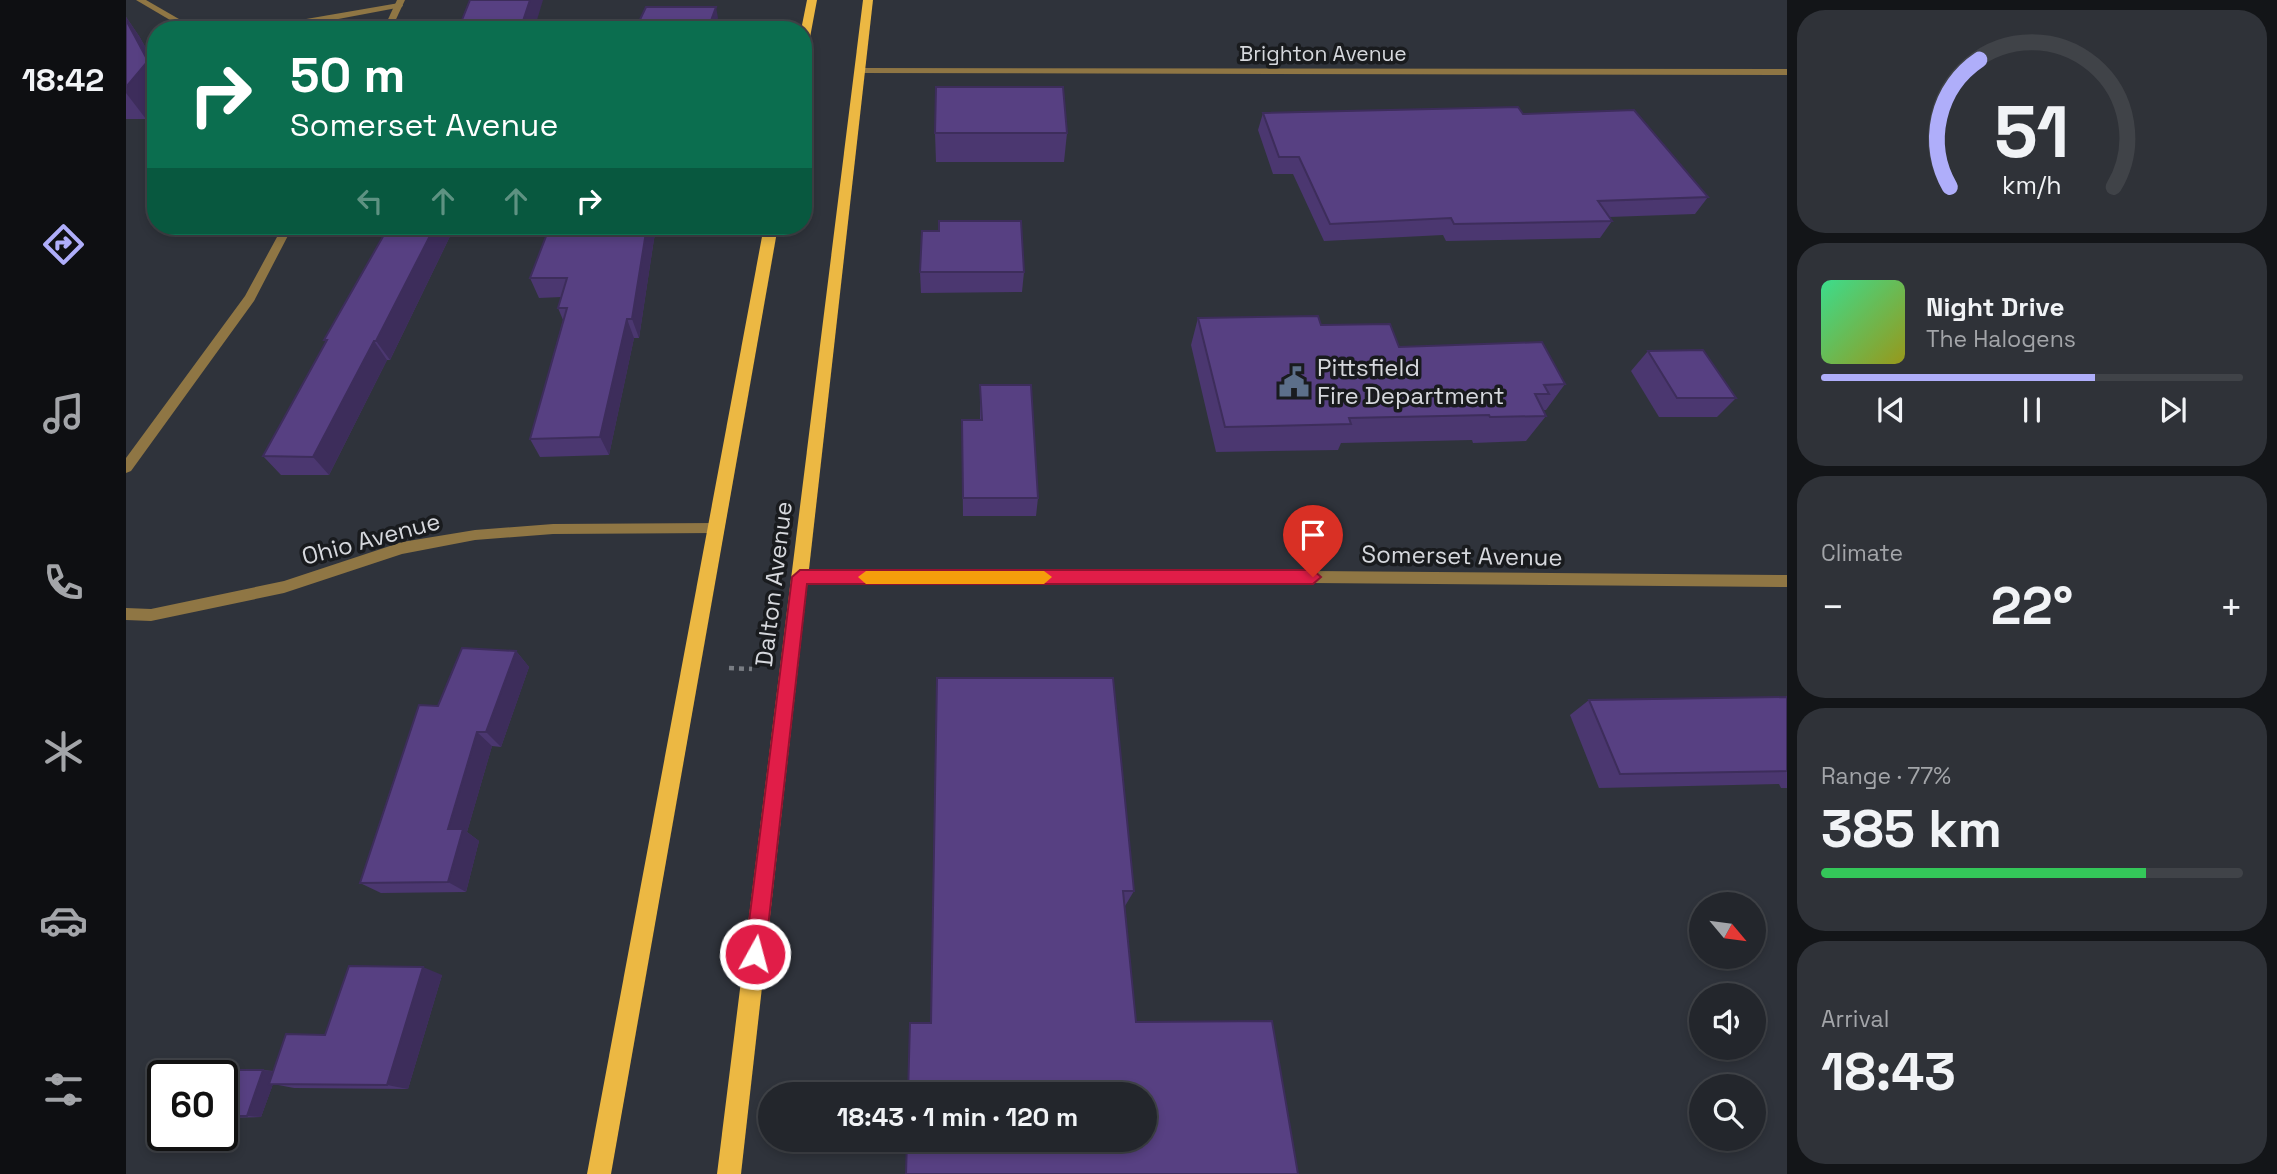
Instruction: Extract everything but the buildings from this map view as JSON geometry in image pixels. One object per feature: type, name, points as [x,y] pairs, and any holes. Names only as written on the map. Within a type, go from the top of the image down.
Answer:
[{"type":"main road","points":[[808,21],[812,0]]},
{"type":"main road","name":"Dalton Avenue","points":[[729,1174],[868,0]]},
{"type":"main road","points":[[599,1174],[769,235]]},
{"type":"street","points":[[140,0],[178,21]]},
{"type":"street","points":[[308,21],[400,2]]},
{"type":"street","points":[[391,21],[400,2]]},
{"type":"street","name":"Brighton Avenue","points":[[860,71],[1787,72]]},
{"type":"street","points":[[126,468],[250,298],[283,235]]},
{"type":"street","name":"Ohio Avenue","points":[[126,614],[151,615],[284,587],[402,548],[475,536],[553,529],[715,528]]},
{"type":"street","name":"Somerset Avenue","points":[[800,577],[1787,581]]},
{"type":"path","points":[[724,667],[760,669]]},
{"type":"slow traffic","points":[[866,577],[1044,577]]},
{"type":"place","name":"Pittsfield Fire Department","points":[[1294,382]]},
{"type":"route","points":[[755,954],[800,577],[1313,577]]}]
